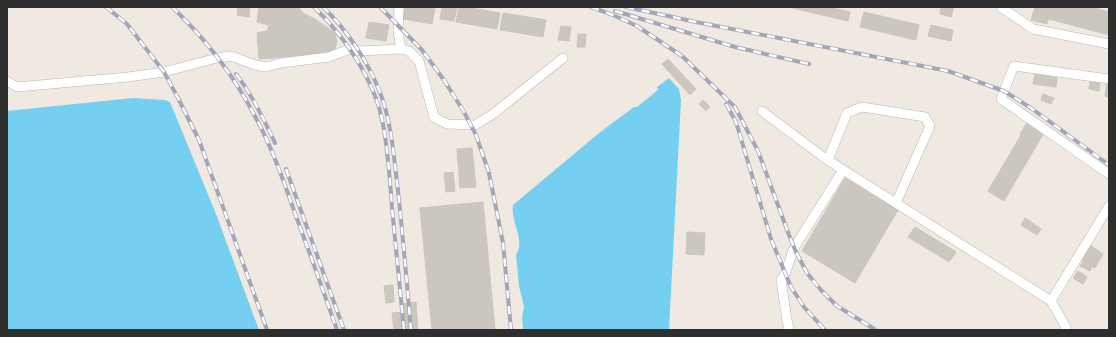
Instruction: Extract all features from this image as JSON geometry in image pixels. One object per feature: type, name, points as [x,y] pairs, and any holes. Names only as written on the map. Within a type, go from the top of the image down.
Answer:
[{"type":"street","points":[[399,7],[398,31],[401,48]]},
{"type":"street","points":[[1001,7],[1033,29],[1109,44]]},
{"type":"street","points":[[7,81],[17,87],[128,77],[164,72],[216,58],[231,56],[255,65],[266,66],[329,57],[350,48],[360,50],[401,48],[409,51],[419,61],[434,117],[447,124],[475,125],[492,114],[563,58]]},
{"type":"street","points":[[1109,79],[1014,66],[1002,99],[1109,174]]},
{"type":"street","points":[[828,160],[847,113],[862,107],[925,117],[930,126],[896,203]]},
{"type":"street","points":[[762,111],[843,170],[1051,301],[1066,327],[1065,330]]},
{"type":"street","points":[[789,330],[781,280],[785,274],[794,248],[843,170]]},
{"type":"street","points":[[1051,301],[1109,206]]},
{"type":"water","points":[[669,78],[679,89],[681,100],[669,330],[523,330],[522,317],[524,307],[519,286],[516,255],[519,249],[519,237],[514,218],[513,205],[599,133],[634,107],[637,107],[658,90],[657,87]]},
{"type":"water","points":[[133,98],[165,100],[170,102],[216,214],[259,330],[7,330],[7,111]]},
{"type":"building","points":[[238,7],[250,7],[249,17],[237,15]]},
{"type":"building","points":[[259,7],[298,7],[303,13],[315,19],[335,33],[337,42],[334,52],[259,59],[257,33],[267,31],[269,25],[257,22]]},
{"type":"building","points":[[405,7],[435,9],[432,24],[403,19]]},
{"type":"building","points":[[442,7],[457,7],[454,21],[440,19]]},
{"type":"building","points":[[459,7],[500,13],[497,29],[456,22]]},
{"type":"building","points":[[788,7],[828,7],[850,12],[848,21]]},
{"type":"building","points":[[941,7],[954,7],[951,17],[940,14]]},
{"type":"building","points":[[1035,7],[1052,7],[1047,24],[1031,20]]},
{"type":"building","points":[[1052,7],[1091,7],[1109,12],[1109,35],[1049,19]]},
{"type":"building","points":[[864,12],[919,25],[916,40],[860,27]]},
{"type":"building","points":[[503,13],[546,20],[543,37],[500,30]]},
{"type":"building","points":[[369,22],[389,25],[386,41],[366,38]]},
{"type":"building","points":[[931,25],[953,30],[951,41],[928,36]]},
{"type":"building","points":[[561,26],[571,27],[569,41],[558,40]]},
{"type":"building","points":[[578,34],[586,34],[585,47],[577,47]]},
{"type":"building","points":[[668,59],[696,89],[690,95],[662,64]]},
{"type":"building","points":[[1035,74],[1057,78],[1056,87],[1033,84]]},
{"type":"building","points":[[1090,81],[1100,83],[1099,91],[1089,89]]},
{"type":"building","points":[[1107,81],[1109,81],[1109,97],[1105,96]]},
{"type":"building","points":[[1043,94],[1054,98],[1051,104],[1041,100]]},
{"type":"building","points":[[703,100],[710,107],[706,111],[699,104]]},
{"type":"building","points":[[1028,121],[1045,131],[1004,201],[988,191]]},
{"type":"building","points":[[472,148],[476,187],[460,188],[457,149]]},
{"type":"building","points":[[453,172],[455,191],[446,192],[444,173]]},
{"type":"building","points":[[845,178],[898,210],[855,283],[802,251]]},
{"type":"building","points":[[483,202],[495,330],[432,330],[420,208]]},
{"type":"building","points":[[1025,218],[1041,229],[1037,235],[1021,225]]},
{"type":"building","points":[[915,227],[956,252],[949,262],[908,237]]},
{"type":"building","points":[[687,232],[705,233],[704,255],[686,254]]},
{"type":"building","points":[[1090,245],[1103,254],[1095,268],[1081,259]]},
{"type":"building","points":[[1083,261],[1092,267],[1090,271],[1080,266]]},
{"type":"building","points":[[1078,271],[1087,277],[1083,284],[1073,278]]},
{"type":"building","points":[[393,285],[394,302],[386,303],[384,286]]},
{"type":"building","points":[[416,302],[418,330],[394,330],[392,313],[403,312],[402,304]]},
{"type":"railway","points":[[106,7],[127,24],[164,72],[199,140],[267,330]]},
{"type":"railway","points":[[172,7],[197,32],[219,60],[240,90],[257,120],[279,169],[337,330]]},
{"type":"railway","points":[[314,7],[337,32],[357,60],[373,91],[379,108],[388,155],[404,330]]},
{"type":"railway","points":[[323,7],[341,26],[364,59],[385,106],[390,130],[402,226],[411,330]]},
{"type":"railway","points":[[380,7],[422,50],[444,80],[476,135],[489,173],[503,243],[511,330]]},
{"type":"railway","points":[[591,7],[637,26],[682,56],[735,107],[758,151],[789,235],[807,273],[837,306],[876,330]]},
{"type":"railway","points":[[626,7],[948,71],[1004,91],[1031,108],[1109,165]]},
{"type":"railway","points":[[615,11],[735,47],[809,64]]},
{"type":"railway","points":[[236,74],[257,107],[275,143]]},
{"type":"railway","points":[[726,104],[736,122],[771,239],[791,287],[804,307],[825,330]]},
{"type":"railway","points":[[286,169],[344,330]]}]
